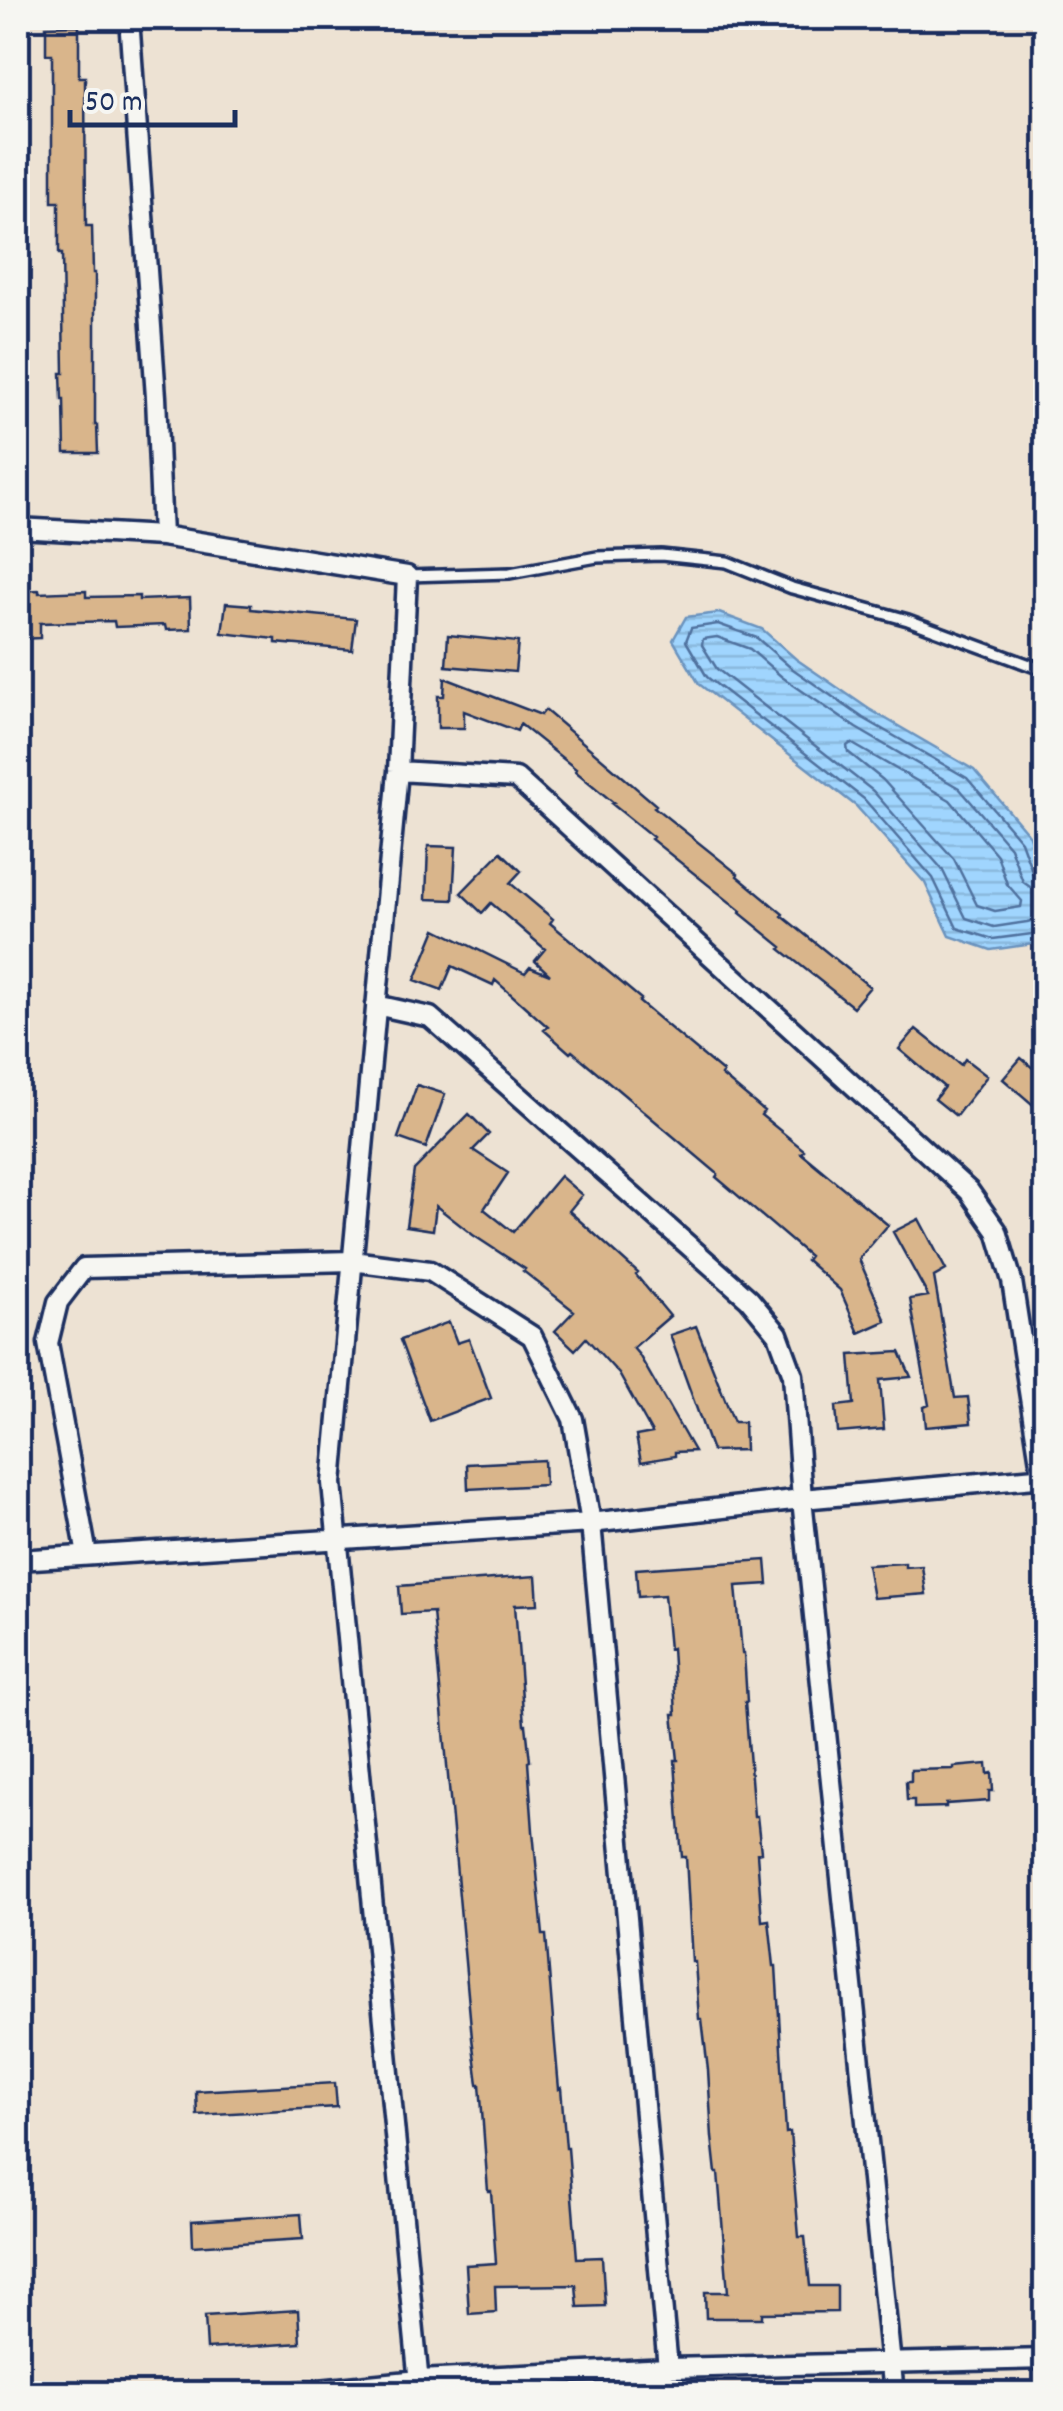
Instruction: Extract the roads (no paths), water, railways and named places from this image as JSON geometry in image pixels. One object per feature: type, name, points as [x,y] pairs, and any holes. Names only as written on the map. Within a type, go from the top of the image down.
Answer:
[{"type":"street","points":[[129,18],[162,536]]},
{"type":"street","points":[[18,528],[162,536],[407,576],[398,771],[332,1483],[420,2387]]},
{"type":"street","points":[[398,771],[516,778],[969,1191],[997,1232],[1012,1281],[1046,1501]]},
{"type":"street","points":[[376,1006],[430,1017],[749,1299],[778,1334],[793,1375],[802,1499],[894,2394]]},
{"type":"street","points":[[87,1556],[48,1343],[58,1302],[84,1268],[352,1261],[430,1271],[532,1336],[573,1419],[592,1523],[668,2368]]},
{"type":"street","points":[[18,1560],[592,1523],[1044,1477]]},
{"type":"street","points":[[279,2394],[668,2368],[1046,2358]]},
{"type":"lane","points":[[407,576],[510,572],[598,556],[661,555],[727,562],[792,588],[908,620],[1046,671]]},
{"type":"water","points":[[719,613],[762,629],[796,659],[869,709],[974,770],[1030,836],[1045,881],[1045,929],[1040,943],[991,950],[950,936],[925,883],[856,806],[699,684],[673,640],[686,617]]}]
